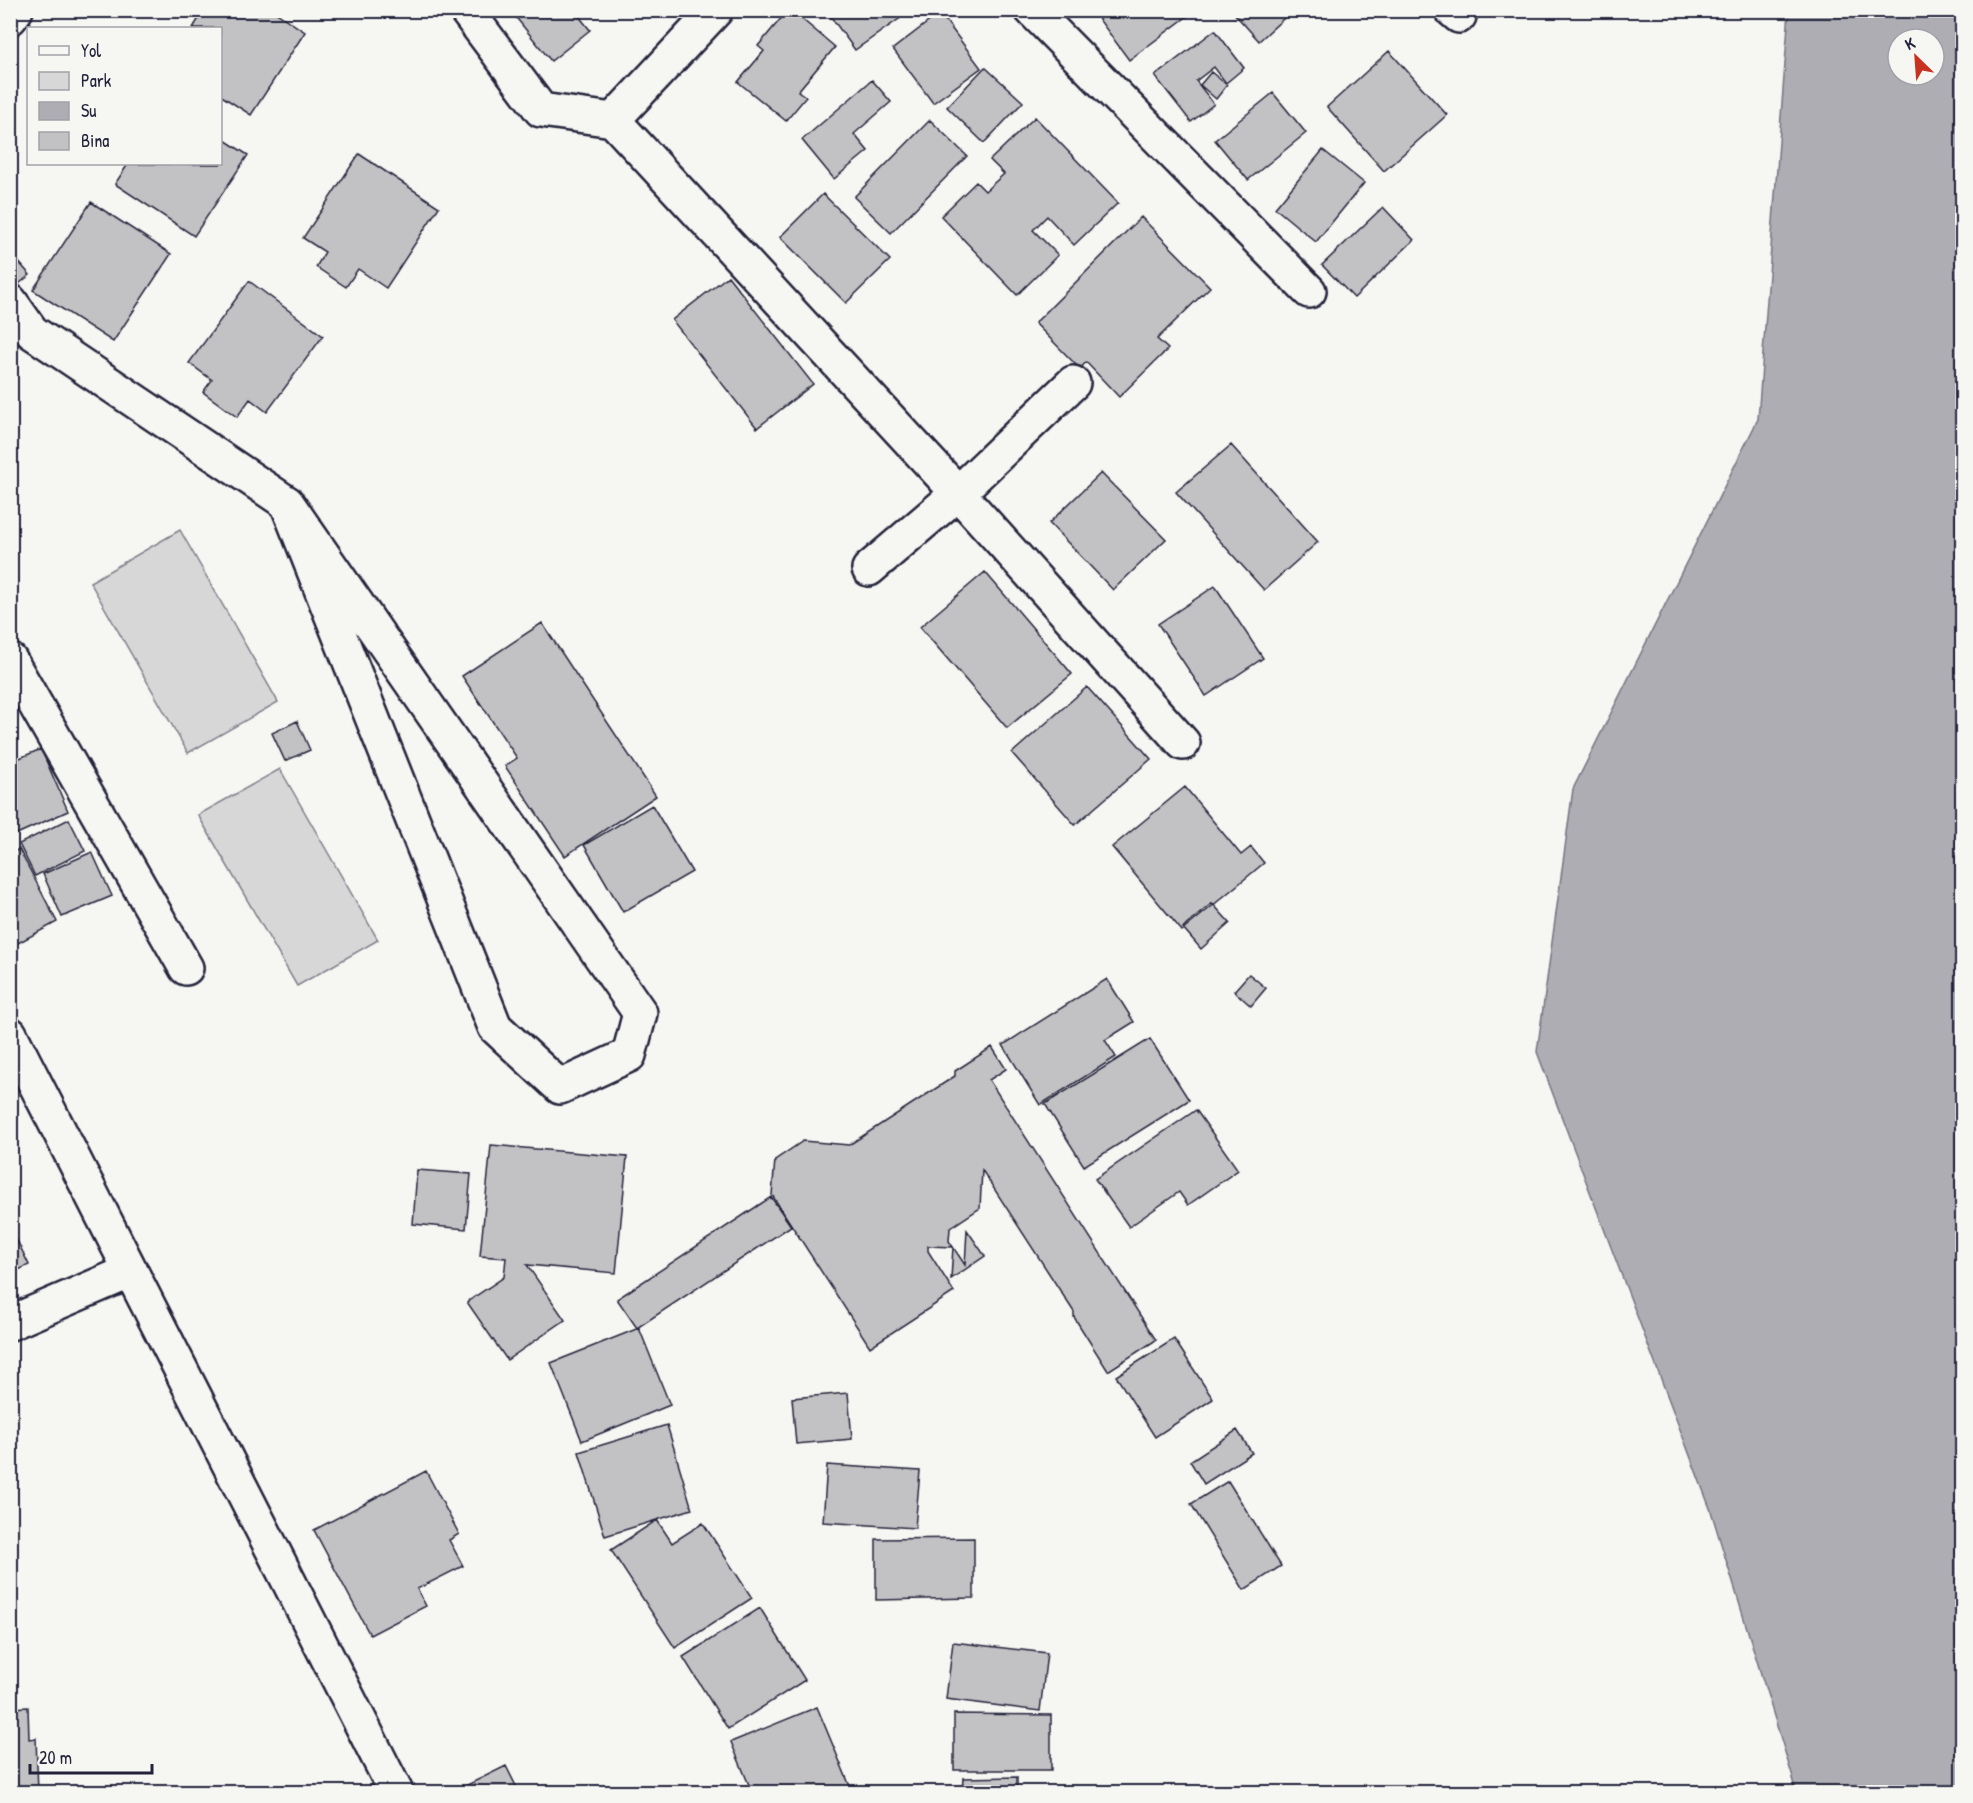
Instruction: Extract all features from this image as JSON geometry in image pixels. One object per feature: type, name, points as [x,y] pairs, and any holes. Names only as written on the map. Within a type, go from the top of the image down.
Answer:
[{"type":"street","points":[[10,18],[16,10]]},
{"type":"street","points":[[466,10],[542,110],[613,120],[958,493],[1183,744]]},
{"type":"street","points":[[613,120],[716,10]]},
{"type":"street","points":[[1032,10],[1309,291]]},
{"type":"street","points":[[10,301],[32,332],[287,503],[640,1013],[629,1054],[560,1087],[495,1027],[287,503]]},
{"type":"street","points":[[869,568],[958,493],[1073,383]]},
{"type":"street","points":[[10,660],[186,968]]},
{"type":"street","points":[[10,1034],[396,1792]]},
{"type":"street","points":[[10,1323],[131,1271]]},
{"type":"green space","points":[[180,530],[278,702],[188,753],[90,582]]},
{"type":"green space","points":[[280,769],[378,940],[297,986],[198,815]]},
{"type":"water","points":[[1789,11],[1962,11],[1962,1792],[1794,1792],[1796,1788],[1711,1511],[1537,1052],[1573,789],[1758,419]]},
{"type":"building","points":[[204,10],[272,10],[305,32],[251,115],[222,96],[222,27],[194,27]]},
{"type":"building","points":[[510,10],[574,10],[590,30],[551,61]]},
{"type":"building","points":[[788,10],[791,10],[835,47],[798,91],[806,97],[786,121],[738,82],[764,51],[758,46]]},
{"type":"building","points":[[832,10],[908,10],[909,12],[855,50],[828,13]]},
{"type":"building","points":[[1108,10],[1186,10],[1189,15],[1129,60],[1098,18]]},
{"type":"building","points":[[1231,10],[1293,10],[1259,41]]},
{"type":"building","points":[[940,13],[981,68],[933,103],[893,49]]},
{"type":"building","points":[[1215,30],[1244,68],[1226,83],[1214,67],[1196,81],[1214,104],[1191,122],[1155,76]]},
{"type":"building","points":[[1389,51],[1447,115],[1384,171],[1327,107]]},
{"type":"building","points":[[985,67],[1023,102],[984,143],[947,107]]},
{"type":"building","points":[[1211,72],[1227,85],[1216,99],[1200,85]]},
{"type":"building","points":[[872,80],[891,102],[854,134],[868,151],[834,179],[802,140]]},
{"type":"building","points":[[1273,93],[1306,133],[1248,180],[1215,140]]},
{"type":"building","points":[[1035,117],[1118,203],[1074,245],[1047,216],[1033,230],[1058,255],[1017,295],[941,216],[976,182],[985,191],[1004,174],[990,160]]},
{"type":"building","points":[[930,120],[967,156],[891,233],[854,197]]},
{"type":"building","points":[[222,138],[248,155],[194,236],[115,184],[127,165],[222,165]]},
{"type":"building","points":[[1323,150],[1364,183],[1316,242],[1275,208]]},
{"type":"building","points":[[359,154],[439,207],[386,288],[358,269],[346,287],[316,267],[325,252],[303,238]]},
{"type":"building","points":[[823,194],[890,260],[846,303],[780,237]]},
{"type":"building","points":[[91,202],[171,254],[113,342],[33,290]]},
{"type":"building","points":[[1383,207],[1414,240],[1354,298],[1322,265]]},
{"type":"building","points":[[1141,217],[1210,287],[1157,339],[1168,349],[1119,397],[1086,362],[1080,369],[1035,323]]},
{"type":"building","points":[[10,252],[30,275],[10,291]]},
{"type":"building","points":[[728,276],[813,384],[757,428],[672,320]]},
{"type":"building","points":[[249,281],[323,336],[267,412],[250,399],[237,417],[203,392],[212,380],[189,363]]},
{"type":"building","points":[[1231,445],[1318,542],[1264,590],[1176,492]]},
{"type":"building","points":[[1101,473],[1166,539],[1113,590],[1049,523]]},
{"type":"building","points":[[985,572],[1072,674],[1007,728],[920,627]]},
{"type":"building","points":[[1215,586],[1263,658],[1206,696],[1158,624]]},
{"type":"building","points":[[542,623],[656,796],[565,856],[505,766],[517,758],[462,676]]},
{"type":"building","points":[[1087,687],[1151,759],[1075,825],[1012,753]]},
{"type":"building","points":[[297,721],[310,750],[285,761],[272,733]]},
{"type":"building","points":[[41,749],[68,811],[10,837],[10,762]]},
{"type":"building","points":[[1185,787],[1241,855],[1251,847],[1264,863],[1182,931],[1112,847]]},
{"type":"building","points":[[652,805],[692,872],[623,912],[584,845]]},
{"type":"building","points":[[69,819],[85,851],[35,876],[19,844]]},
{"type":"building","points":[[19,849],[57,922],[18,943],[10,929],[10,854]]},
{"type":"building","points":[[92,852],[112,896],[62,917],[43,874]]},
{"type":"building","points":[[1212,903],[1230,923],[1201,949],[1183,928]]},
{"type":"building","points":[[1249,974],[1266,988],[1251,1006],[1234,991]]},
{"type":"building","points":[[1107,979],[1134,1022],[1105,1040],[1116,1057],[1040,1105],[1003,1045]]},
{"type":"building","points":[[1150,1039],[1189,1100],[1084,1166],[1045,1104]]},
{"type":"building","points":[[992,1047],[1006,1069],[989,1080],[1156,1340],[1108,1371],[1074,1317],[1074,1312],[982,1170],[980,1208],[950,1228],[949,1241],[953,1247],[928,1246],[928,1251],[954,1292],[870,1347],[772,1195],[775,1160],[803,1141],[849,1145],[955,1076],[955,1071]]},
{"type":"building","points":[[1196,1110],[1238,1170],[1188,1205],[1179,1192],[1129,1227],[1095,1179]]},
{"type":"building","points":[[491,1145],[627,1157],[616,1273],[527,1265],[565,1320],[507,1360],[467,1302],[504,1277],[506,1258],[480,1256]]},
{"type":"building","points":[[417,1170],[471,1174],[466,1229],[413,1224]]},
{"type":"building","points":[[771,1197],[791,1226],[637,1328],[617,1299]]},
{"type":"building","points":[[10,1226],[29,1265],[10,1274]]},
{"type":"building","points":[[967,1230],[985,1256],[951,1279],[953,1247],[965,1265]]},
{"type":"building","points":[[639,1328],[670,1405],[582,1441],[551,1363]]},
{"type":"building","points":[[1174,1339],[1213,1399],[1155,1437],[1116,1376]]},
{"type":"building","points":[[848,1393],[852,1439],[796,1444],[792,1398]]},
{"type":"building","points":[[667,1425],[692,1509],[605,1536],[579,1452]]},
{"type":"building","points":[[1237,1430],[1252,1453],[1204,1484],[1190,1461]]},
{"type":"building","points":[[827,1465],[920,1471],[915,1528],[823,1522]]},
{"type":"building","points":[[426,1471],[459,1534],[449,1540],[463,1566],[417,1589],[426,1606],[370,1635],[314,1530]]},
{"type":"building","points":[[1228,1481],[1281,1566],[1244,1590],[1191,1504]]},
{"type":"building","points":[[657,1520],[672,1543],[703,1523],[752,1598],[675,1648],[611,1550]]},
{"type":"building","points":[[974,1538],[974,1598],[876,1600],[876,1539]]},
{"type":"building","points":[[760,1608],[805,1680],[728,1729],[683,1657]]},
{"type":"building","points":[[953,1642],[1047,1653],[1040,1711],[946,1699]]},
{"type":"building","points":[[28,1707],[29,1739],[36,1738],[38,1792],[10,1792],[10,1708]]},
{"type":"building","points":[[817,1707],[852,1791],[752,1792],[731,1742]]},
{"type":"building","points":[[954,1714],[1051,1715],[1051,1770],[954,1770]]},
{"type":"building","points":[[506,1766],[519,1792],[453,1792]]},
{"type":"building","points":[[1017,1777],[1017,1792],[962,1792],[963,1778]]}]
